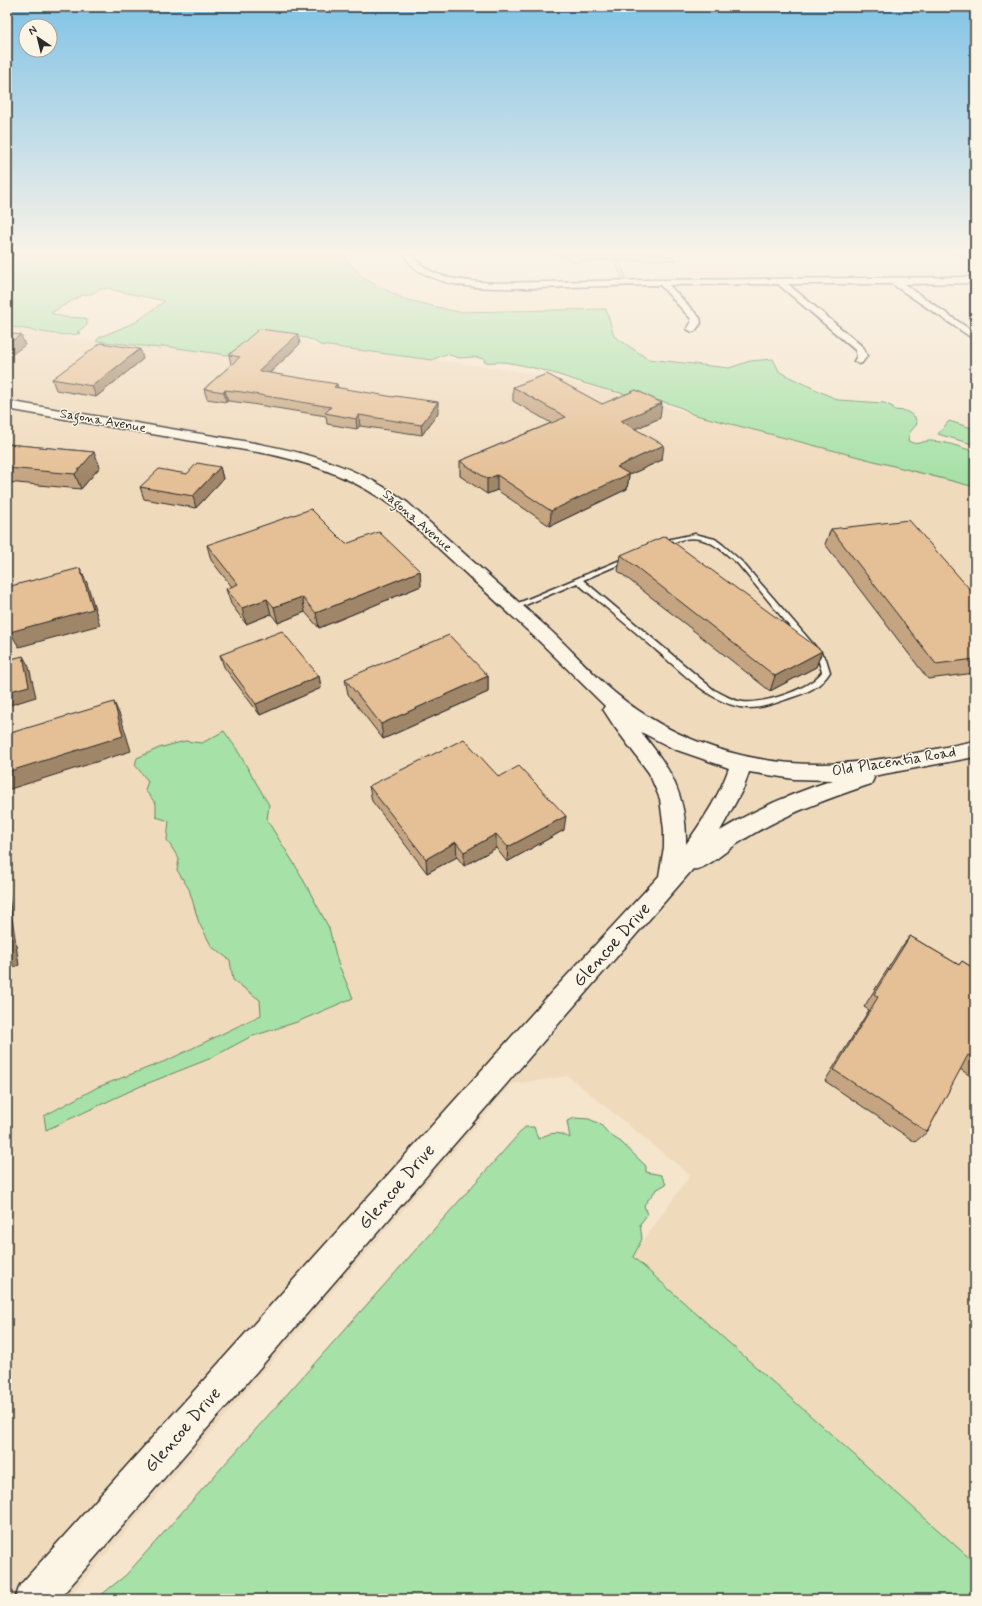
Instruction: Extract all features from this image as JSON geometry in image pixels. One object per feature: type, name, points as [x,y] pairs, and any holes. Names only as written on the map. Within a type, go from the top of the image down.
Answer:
[{"type":"main road","name":"Sagona Avenue","points":[[7,405],[269,450],[310,459],[346,472],[377,487],[402,506],[558,648],[608,698],[635,718],[665,736],[709,754],[741,763]]},
{"type":"main road","points":[[608,698],[624,727],[655,764],[670,794],[675,816],[676,840],[670,881]]},
{"type":"main road","name":"Old Placentia Road","points":[[741,763],[789,770],[824,772],[856,770],[975,749]]},
{"type":"main road","name":"Glencoe Drive","points":[[34,1599],[558,1004],[670,881],[713,824],[733,787],[741,763]]},
{"type":"main road","points":[[670,881],[713,847],[760,818],[801,799],[876,773],[895,764]]},
{"type":"street","points":[[834,327],[860,349],[862,356],[859,361]]},
{"type":"street","points":[[960,327],[975,337]]},
{"type":"lane","points":[[578,580],[711,692],[726,700],[741,704],[754,705],[768,703],[806,688],[820,680],[826,672],[823,661],[727,549],[716,542],[705,538],[690,536],[678,538],[649,550]]},
{"type":"lane","points":[[514,608],[635,556]]},
{"type":"shaded area","points":[[7,327],[82,339],[160,348],[163,346],[239,357],[265,334],[310,341],[310,345],[485,366],[555,378],[975,487],[975,1563],[632,1257],[690,1175],[568,1076],[512,1084],[67,1599],[7,1599]]},
{"type":"green space","points":[[13,327],[84,327],[77,332],[81,333],[74,335]]},
{"type":"green space","points":[[124,327],[611,327],[614,336],[648,359],[729,368],[750,361],[773,359],[779,371],[785,375],[838,400],[884,403],[893,407],[894,410],[906,411],[915,417],[917,424],[910,432],[908,441],[912,443],[928,441],[943,442],[975,452],[975,487],[692,414],[668,403],[609,390],[542,370],[511,363],[484,362],[485,359],[474,357],[459,358],[446,354],[432,360],[320,345],[309,339],[300,337],[272,341],[227,355],[163,346],[160,348],[96,341],[100,337]]},
{"type":"green space","points":[[949,421],[975,429],[975,445],[938,434]]},
{"type":"green space","points":[[224,731],[236,748],[269,805],[267,820],[298,870],[329,928],[338,963],[353,998],[297,1022],[250,1037],[209,1059],[141,1086],[46,1130],[44,1116],[98,1087],[168,1060],[261,1015],[260,1000],[233,980],[230,960],[212,947],[199,923],[189,889],[177,870],[179,859],[167,840],[169,821],[156,817],[156,804],[145,790],[148,781],[135,765],[137,758],[159,748],[185,741],[202,743]]},
{"type":"green space","points":[[575,1118],[589,1119],[600,1124],[610,1135],[621,1142],[646,1166],[646,1172],[661,1175],[666,1184],[656,1190],[644,1205],[647,1215],[640,1224],[642,1239],[633,1257],[975,1563],[975,1599],[96,1599],[126,1575],[525,1127],[534,1127],[538,1139],[554,1133],[570,1138],[567,1121]]},
{"type":"building","points":[[259,329],[298,334],[258,371],[337,384],[334,387],[394,397],[438,402],[421,425],[359,415],[356,419],[325,413],[331,407],[242,392],[225,390],[224,392],[204,389],[240,357],[229,355]]},
{"type":"building","points":[[7,333],[21,335],[7,344]]},
{"type":"building","points":[[101,343],[140,349],[92,386],[52,379]]},
{"type":"building","points":[[547,374],[602,404],[636,390],[662,403],[621,421],[664,445],[617,467],[629,474],[551,511],[497,475],[487,479],[460,461],[566,417],[513,387]]},
{"type":"building","points":[[7,444],[94,452],[75,474],[7,468]]},
{"type":"building","points":[[197,463],[220,467],[193,496],[140,487],[159,469],[187,474]]},
{"type":"building","points":[[311,509],[346,544],[379,532],[420,571],[316,613],[302,597],[274,607],[267,599],[242,608],[226,589],[238,584],[207,545]]},
{"type":"building","points":[[909,520],[975,595],[975,659],[936,664],[831,529]]},
{"type":"building","points":[[665,536],[822,651],[775,676],[621,555]]},
{"type":"building","points":[[80,568],[93,609],[10,632],[7,616],[7,587]]},
{"type":"building","points":[[282,631],[319,676],[256,704],[220,655]]},
{"type":"building","points":[[449,635],[488,676],[381,724],[345,679]]},
{"type":"building","points":[[23,656],[29,686],[7,692],[7,660]]},
{"type":"building","points":[[114,702],[123,736],[7,772],[7,734]]},
{"type":"building","points":[[464,739],[499,777],[519,766],[566,816],[508,847],[496,834],[464,852],[456,842],[426,859],[369,786]]},
{"type":"building","points":[[910,936],[959,965],[962,961],[975,969],[975,1059],[968,1055],[927,1132],[834,1070],[878,997],[874,994]]}]
